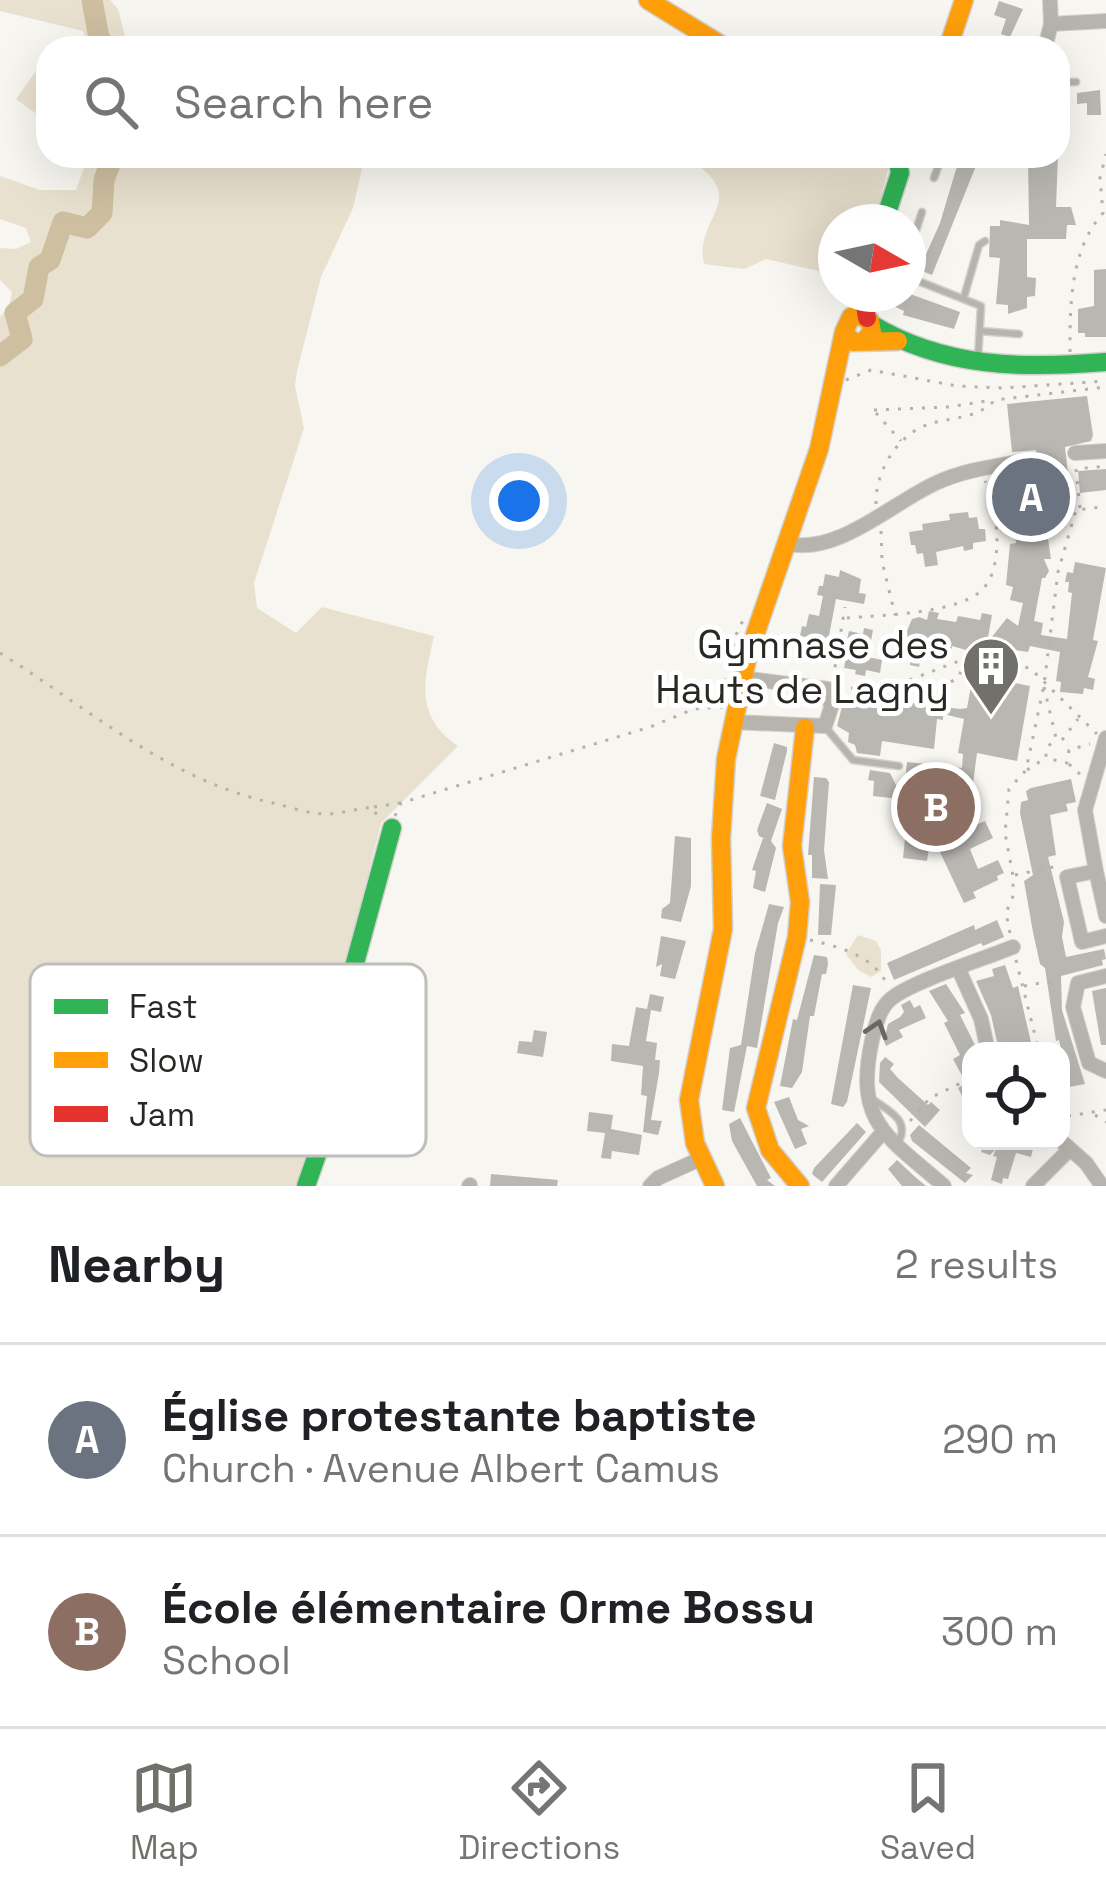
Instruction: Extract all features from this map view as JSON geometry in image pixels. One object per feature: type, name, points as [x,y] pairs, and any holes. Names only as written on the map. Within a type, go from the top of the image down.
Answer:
[{"type":"main road","points":[[648,0],[706,36]]},
{"type":"main road","points":[[952,36],[964,0]]},
{"type":"main road","points":[[890,204],[900,168]]},
{"type":"main road","points":[[715,1186],[700,1159],[688,1100],[723,929],[721,838],[729,713],[819,449],[834,378],[859,329],[860,312]]},
{"type":"main road","points":[[859,329],[978,362],[1071,379],[1106,362]]},
{"type":"main road","points":[[800,1186],[770,1150],[756,1108],[797,937],[800,902],[792,846],[815,727]]},
{"type":"main road","points":[[354,964],[392,828]]},
{"type":"main road","points":[[306,1186],[317,1156]]},
{"type":"street","points":[[1049,36],[1050,0]]},
{"type":"street","points":[[1052,24],[1106,21]]},
{"type":"street","points":[[1075,453],[1106,451]]},
{"type":"street","points":[[789,544],[822,542],[933,484],[1018,462]]},
{"type":"street","points":[[729,713],[815,727],[831,708],[829,689],[742,678]]},
{"type":"street","points":[[1104,739],[1101,767],[1085,810],[1106,916]]},
{"type":"street","points":[[1096,871],[1067,877],[1082,941],[1106,936]]},
{"type":"street","points":[[944,1186],[883,1132],[870,1113],[867,1095],[877,1018],[893,997],[1013,947]]},
{"type":"street","points":[[959,970],[986,1042]]},
{"type":"street","points":[[1106,976],[1078,983],[1072,999],[1089,1063],[1106,1071]]},
{"type":"street","points":[[836,1186],[883,1132]]},
{"type":"street","points":[[1033,1186],[1063,1150]]},
{"type":"street","points":[[1066,1150],[1086,1163],[1102,1186]]},
{"type":"street","points":[[650,1186],[700,1159]]},
{"type":"lane","points":[[1070,82],[1076,82]]},
{"type":"lane","points":[[934,178],[938,168]]},
{"type":"lane","points":[[964,296],[979,245],[985,241]]},
{"type":"lane","points":[[926,284],[981,306],[978,362]]},
{"type":"lane","points":[[980,332],[1019,334]]},
{"type":"lane","points":[[815,727],[854,760],[899,766]]},
{"type":"lane","points":[[867,1095],[899,1119],[903,1128],[897,1144]]},
{"type":"path","points":[[1071,379],[1073,287],[1091,226],[1104,213],[1100,178],[1106,154]]},
{"type":"path","points":[[834,378],[853,380],[871,370],[957,386],[1071,379],[1106,384]]},
{"type":"path","points":[[902,442],[874,410],[934,409],[994,400],[1071,379]]},
{"type":"path","points":[[895,615],[882,561],[878,481],[902,442],[928,424],[983,412],[994,400]]},
{"type":"path","points":[[1026,770],[1044,685],[1058,572],[1078,510],[1076,469],[1106,466]]},
{"type":"path","points":[[844,618],[895,615],[962,602],[983,589],[996,565],[997,528],[991,494],[979,469]]},
{"type":"path","points":[[1061,473],[1063,501],[1078,510],[1102,507]]},
{"type":"path","points":[[845,607],[829,689],[894,686],[932,694],[959,677],[964,659]]},
{"type":"path","points":[[0,653],[74,699],[132,744],[196,777],[263,801],[314,812],[401,803],[632,733],[685,711],[729,713]]},
{"type":"path","points":[[894,686],[964,659],[1030,668],[1104,739]]},
{"type":"path","points":[[1044,685],[1059,739],[1069,750]]},
{"type":"path","points":[[1046,758],[1046,749],[1079,718]]},
{"type":"path","points":[[1069,750],[1104,739]]},
{"type":"path","points":[[1067,763],[1069,750]]},
{"type":"path","points":[[1037,1042],[1006,913],[1013,896],[1005,833],[1009,788],[1046,758],[1067,763],[1093,786]]},
{"type":"path","points":[[372,807],[383,824],[392,828],[401,803]]},
{"type":"path","points":[[1013,876],[1066,865]]},
{"type":"path","points":[[797,937],[856,953],[880,972],[893,997]]},
{"type":"path","points":[[1023,986],[1057,980]]},
{"type":"path","points":[[903,1128],[930,1098],[962,1082]]},
{"type":"path","points":[[1070,1116],[1106,1110]]},
{"type":"path","points":[[1094,1114],[1106,1122]]},
{"type":"shaded area","points":[[0,0],[110,0],[118,9],[125,36],[84,36],[83,31],[0,11]]},
{"type":"shaded area","points":[[36,71],[36,114],[16,99]]},
{"type":"shaded area","points":[[84,168],[362,168],[353,208],[321,277],[297,371],[295,386],[304,428],[254,583],[257,608],[296,633],[322,607],[434,636],[427,668],[428,710],[458,746],[381,823],[346,964],[30,964],[30,1156],[308,1156],[297,1186],[0,1186],[0,317],[12,292],[0,280],[0,248],[16,249],[31,242],[26,228],[0,219],[0,176],[40,190],[76,190]]},
{"type":"shaded area","points":[[701,168],[888,168],[879,204],[818,204],[818,271],[766,259],[744,269],[704,264],[706,232],[719,196],[716,184]]},
{"type":"shaded area","points":[[858,935],[876,941],[881,950],[881,971],[871,977],[858,970],[846,954]]},
{"type":"building","points":[[999,1],[1023,9],[1010,36],[1001,34],[1006,19],[994,15]]},
{"type":"building","points":[[1100,90],[1101,115],[1087,115],[1087,103],[1077,104],[1077,93]]},
{"type":"building","points":[[956,168],[975,168],[932,275],[926,273],[926,254]]},
{"type":"building","points":[[1028,168],[1058,168],[1056,207],[1071,207],[1076,225],[1067,225],[1066,239],[1027,239],[1027,277],[1036,278],[1035,296],[1027,297],[1027,308],[1008,314],[1008,305],[996,304],[1000,258],[989,257],[990,226],[1000,226],[1000,220],[1029,225]]},
{"type":"building","points":[[1106,269],[1106,337],[1085,337],[1078,333],[1078,309],[1094,306],[1094,270]]},
{"type":"building","points":[[926,300],[960,312],[954,329],[903,315],[926,312]]},
{"type":"building","points":[[1087,396],[1093,435],[1091,441],[1065,447],[1068,473],[1053,475],[1051,503],[1056,505],[1051,514],[1046,512],[1043,517],[1008,498],[1008,481],[1041,480],[1036,450],[1012,452],[1007,404]]},
{"type":"building","points":[[1106,469],[1106,490],[1080,493],[1078,471]]},
{"type":"building","points":[[968,512],[969,518],[977,517],[979,529],[985,529],[986,541],[964,551],[963,546],[936,552],[938,565],[925,567],[923,553],[917,554],[911,545],[909,532],[923,530],[922,524],[950,520],[949,514]]},
{"type":"building","points":[[1040,526],[1051,559],[1044,559],[1049,571],[1042,578],[1034,621],[1043,623],[1041,635],[1067,639],[1072,593],[1065,582],[1075,562],[1106,568],[1093,640],[1098,641],[1088,677],[1095,679],[1093,690],[1060,692],[1061,682],[1056,681],[1060,652],[1030,646],[1028,652],[987,646],[980,654],[952,646],[951,653],[922,650],[919,667],[910,665],[911,657],[897,654],[912,619],[927,620],[929,611],[939,613],[937,619],[956,622],[958,616],[980,620],[982,613],[992,615],[987,643],[1007,618],[1018,626],[1023,603],[1010,600],[1013,587],[1006,585],[1010,544],[1016,543],[1015,534]]},
{"type":"building","points":[[840,570],[861,579],[859,593],[866,594],[864,604],[836,599],[828,641],[846,644],[849,631],[873,630],[868,657],[882,660],[880,673],[855,674],[856,670],[844,668],[846,657],[826,654],[824,659],[804,650],[802,626],[806,627],[809,614],[819,616],[823,596],[817,595],[819,586],[825,574],[839,577]]},
{"type":"building","points":[[979,676],[1030,686],[1017,761],[977,753],[972,791],[948,789],[961,819],[973,813],[978,824],[985,821],[993,838],[970,849],[978,869],[998,860],[1004,873],[964,903],[931,833],[927,861],[903,858],[909,800],[873,796],[874,781],[868,780],[870,770],[890,773],[903,799],[907,762],[962,768],[963,754],[958,753],[964,719],[943,714],[943,720],[937,719],[934,749],[882,741],[880,756],[857,753],[848,742],[849,733],[837,726],[845,695],[960,709],[967,708],[971,686],[977,687]]},
{"type":"building","points":[[774,743],[787,747],[775,800],[760,796]]},
{"type":"building","points":[[814,777],[829,782],[824,850],[828,879],[812,878],[812,855],[808,855]]},
{"type":"building","points":[[1071,779],[1076,802],[1066,804],[1068,811],[1050,815],[1056,855],[1048,857],[1064,922],[1062,937],[1066,957],[1104,949],[1106,959],[1103,965],[1061,976],[1062,1010],[1085,1084],[1070,1087],[1070,1042],[1056,1041],[1024,881],[1033,875],[1020,813],[1031,788]]},
{"type":"building","points":[[767,803],[782,809],[771,841],[776,848],[765,892],[753,888],[756,871],[752,870],[763,838],[768,840],[757,830]]},
{"type":"building","points":[[675,836],[691,838],[691,886],[681,922],[661,918],[662,909],[670,903]]},
{"type":"building","points":[[820,884],[836,885],[831,935],[818,935]]},
{"type":"building","points":[[769,904],[784,907],[757,1048],[747,1046],[734,1112],[722,1110],[730,1048],[741,1045],[755,953]]},
{"type":"building","points":[[997,920],[1004,937],[894,980],[887,963],[974,925],[975,930]]},
{"type":"building","points":[[661,936],[686,941],[675,979],[660,976],[662,964],[656,967]]},
{"type":"building","points":[[814,955],[827,957],[828,964],[814,1016],[810,1016],[802,1072],[792,1088],[780,1086],[793,1019],[797,1020]]},
{"type":"building","points":[[1005,965],[1013,988],[1018,986],[1031,1042],[997,1042],[976,981],[994,976],[992,969]]},
{"type":"building","points":[[946,984],[965,1013],[960,1015],[974,1042],[962,1042],[962,1076],[953,1059],[960,1055],[944,1023],[948,1021],[929,991]]},
{"type":"building","points":[[853,985],[871,988],[843,1107],[831,1104]]},
{"type":"building","points":[[1106,988],[1106,1045],[1101,1045],[1092,991]]},
{"type":"building","points":[[650,994],[664,997],[661,1012],[651,1010],[646,1041],[657,1043],[655,1060],[660,1060],[651,1120],[662,1121],[658,1135],[643,1132],[647,1096],[641,1095],[643,1066],[611,1061],[612,1044],[629,1046],[636,1007],[647,1009]]},
{"type":"building","points":[[910,1000],[914,1008],[920,1005],[926,1018],[899,1030],[903,1037],[886,1046],[888,1024],[900,1017],[901,1005]]},
{"type":"building","points":[[534,1030],[547,1032],[543,1057],[517,1053],[519,1041],[532,1042]]},
{"type":"building","points":[[885,1057],[894,1064],[890,1069],[898,1078],[940,1110],[925,1127],[879,1082]]},
{"type":"building","points":[[789,1097],[798,1120],[809,1126],[801,1129],[807,1144],[795,1149],[774,1102]]},
{"type":"building","points":[[589,1112],[613,1115],[611,1129],[642,1135],[639,1155],[612,1151],[611,1159],[601,1158],[605,1133],[587,1131]]},
{"type":"building","points":[[740,1118],[771,1178],[767,1180],[775,1186],[757,1186],[732,1141],[729,1124]]},
{"type":"building","points":[[857,1123],[866,1132],[822,1182],[812,1174],[814,1168]]},
{"type":"building","points":[[919,1125],[971,1168],[966,1173],[973,1175],[965,1183],[912,1141],[910,1135]]},
{"type":"building","points":[[996,1150],[1033,1150],[1031,1157],[1016,1153],[1002,1184],[991,1180],[997,1157],[993,1156]]},
{"type":"building","points":[[897,1160],[926,1186],[902,1186],[888,1169]]},
{"type":"building","points":[[491,1174],[558,1180],[557,1186],[490,1186]]},
{"type":"waterway","points":[[92,0],[99,36]]},
{"type":"waterway","points":[[0,356],[22,339],[15,313],[33,299],[39,267],[50,260],[63,222],[87,228],[102,213],[108,168]]},
{"type":"traffic: fast","points":[[890,204],[899,168]]},
{"type":"traffic: fast","points":[[871,324],[927,349],[985,362],[1106,362]]},
{"type":"traffic: fast","points":[[355,964],[392,828]]},
{"type":"traffic: fast","points":[[306,1186],[317,1156]]},
{"type":"traffic: slow","points":[[648,0],[706,36]]},
{"type":"traffic: slow","points":[[952,36],[964,0]]},
{"type":"traffic: slow","points":[[864,341],[872,332],[870,321],[859,315],[851,317],[844,332],[853,342],[898,341]]},
{"type":"traffic: slow","points":[[715,1186],[695,1143],[689,1100],[723,929],[721,838],[726,759],[748,655],[819,449],[844,332]]},
{"type":"traffic: slow","points":[[800,1186],[770,1150],[756,1108],[797,937],[800,902],[792,846],[805,728]]},
{"type":"traffic: jam","points":[[866,312],[867,318]]},
{"type":"place","name":"Église protestante baptiste","points":[[1031,497]]},
{"type":"place","name":"Gymnase des Hauts de Lagny","points":[[991,717]]},
{"type":"place","name":"École élémentaire Orme Bossu","points":[[936,807]]}]
